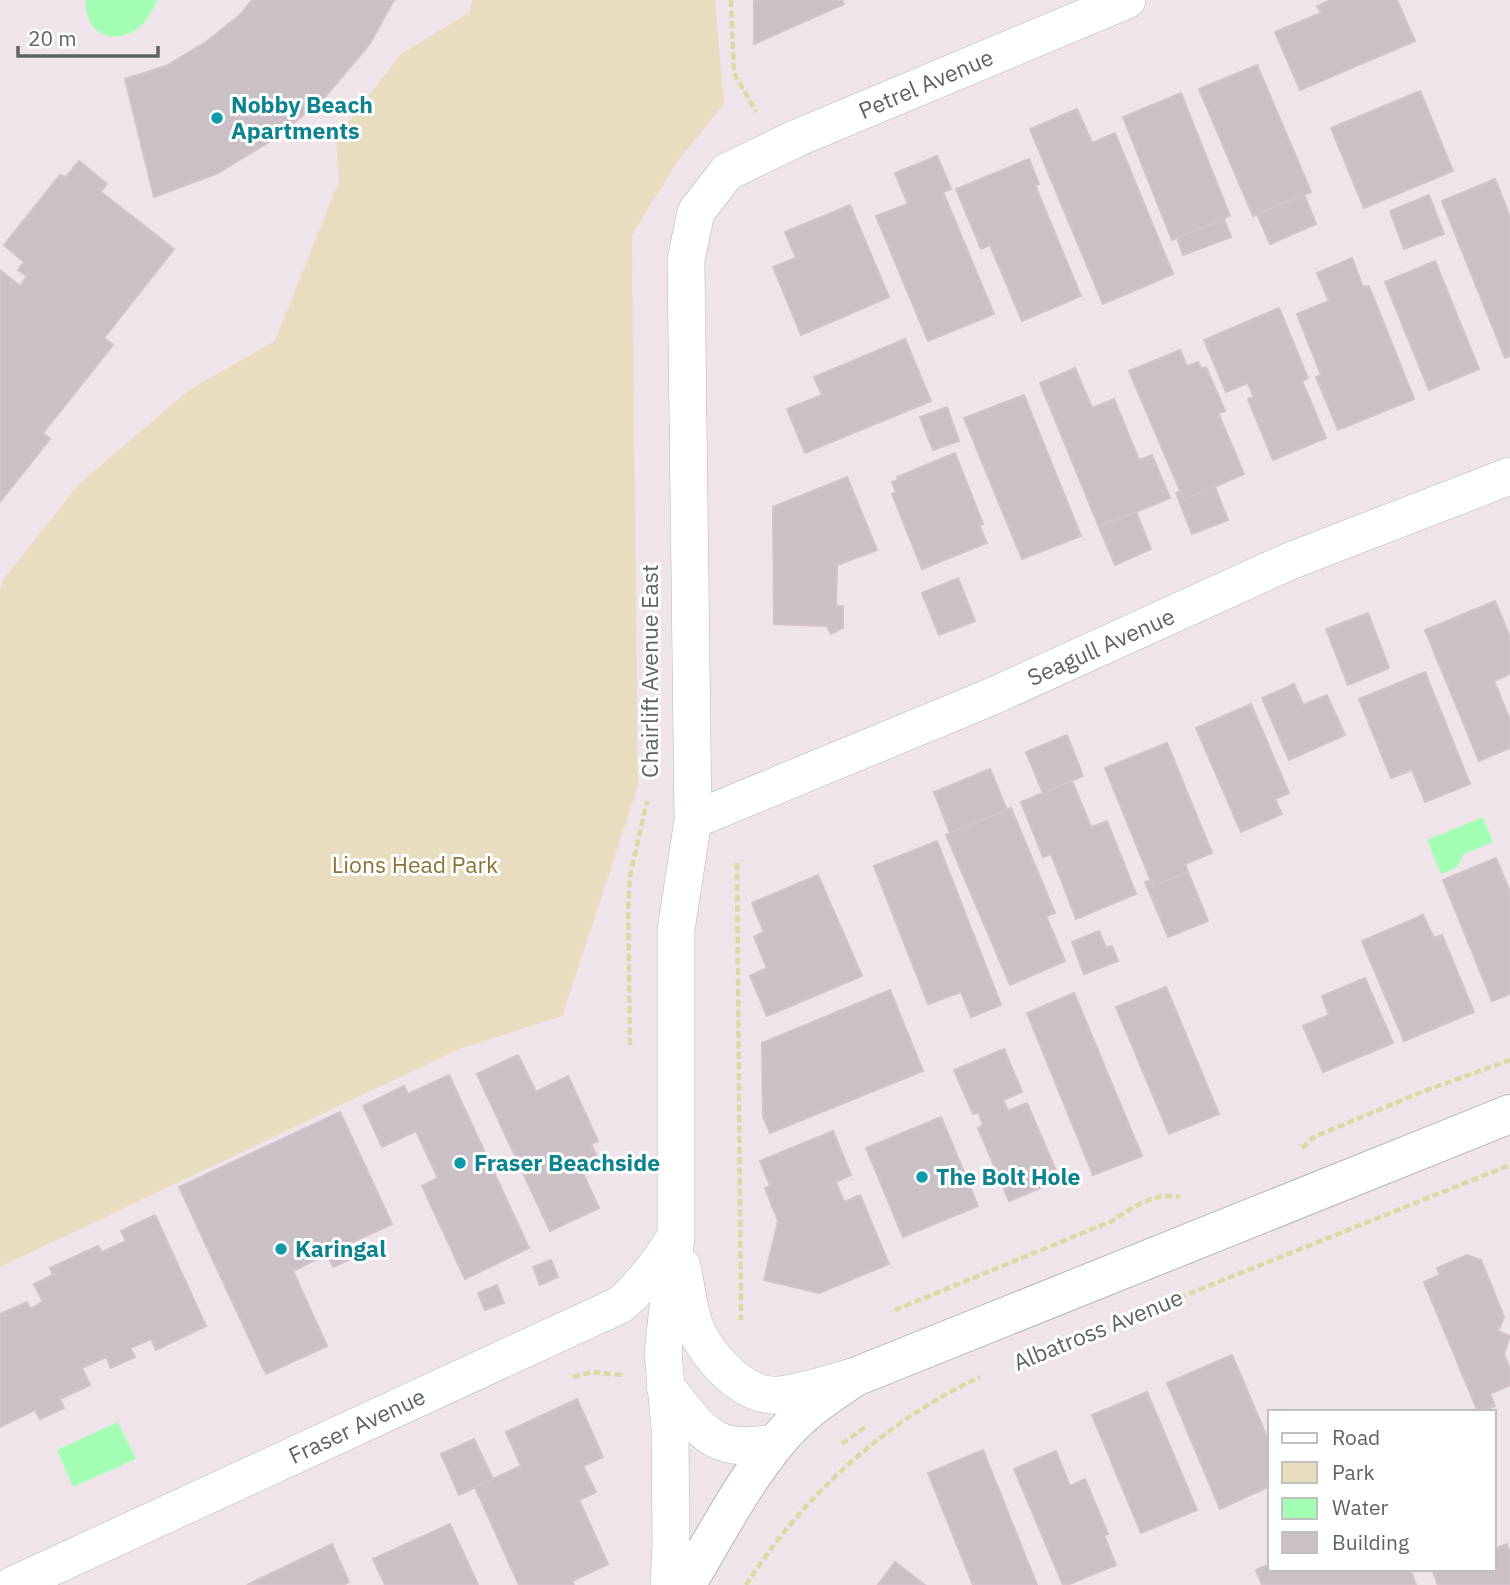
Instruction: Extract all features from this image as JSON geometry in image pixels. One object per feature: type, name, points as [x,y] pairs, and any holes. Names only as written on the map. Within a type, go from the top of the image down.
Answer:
[{"type":"street","name":"Petrel Avenue","points":[[727,172],[772,150],[1127,0]]},
{"type":"street","name":"Chairlift Avenue East","points":[[669,1585],[670,1429],[663,1352],[676,1237],[676,930],[693,820],[686,260],[696,212],[727,172]]},
{"type":"street","name":"Seagull Avenue","points":[[693,820],[993,696],[1290,561],[1510,476]]},
{"type":"street","name":"Albatross Avenue","points":[[686,1585],[765,1452],[819,1401],[855,1377],[1510,1114]]},
{"type":"street","name":"Chairlift Avenue East","points":[[676,1237],[695,1325],[708,1350],[724,1370],[758,1392],[778,1396],[855,1377]]},
{"type":"street","name":"Fraser Avenue","points":[[13,1585],[620,1305],[638,1290],[676,1237]]},
{"type":"street","points":[[664,1386],[704,1432],[718,1442],[765,1452],[757,1411],[742,1384]]},
{"type":"path","points":[[731,0],[734,74],[758,116],[772,150]]},
{"type":"path","name":"Chairlift Avenue East","points":[[630,1049],[630,876],[649,794]]},
{"type":"path","points":[[737,863],[741,1320],[744,1328]]},
{"type":"path","points":[[1294,1156],[1314,1137],[1419,1093],[1510,1060]]},
{"type":"path","name":"Albatross Avenue","points":[[1104,1328],[1510,1165]]},
{"type":"path","points":[[884,1315],[1112,1222],[1137,1205],[1166,1195],[1192,1200]]},
{"type":"path","name":"Albatross Avenue","points":[[746,1585],[807,1504],[856,1458],[922,1410],[989,1374]]},
{"type":"green space","name":"Lions Head Park","points":[[472,0],[715,0],[724,104],[677,162],[632,235],[638,786],[562,1016],[459,1049],[0,1267],[0,590],[3,580],[78,485],[189,390],[275,341],[339,181],[336,138],[401,54],[470,12]]},
{"type":"water","points":[[85,0],[158,0],[137,29],[123,35],[108,36],[95,29],[89,20]]},
{"type":"water","points":[[1483,817],[1493,842],[1464,854],[1456,868],[1441,874],[1427,840]]},
{"type":"water","points":[[118,1422],[136,1459],[73,1487],[57,1450]]},
{"type":"building","name":"Nobby Beach Apartments","points":[[252,0],[394,0],[369,45],[325,97],[274,139],[218,173],[154,197],[125,79],[166,66],[206,42],[241,14]]},
{"type":"building","points":[[754,0],[842,0],[844,4],[754,44]]},
{"type":"building","points":[[1331,0],[1397,0],[1415,41],[1300,90],[1275,32],[1321,13],[1317,6]]},
{"type":"building","points":[[1257,65],[1311,192],[1253,216],[1199,89]]},
{"type":"building","points":[[1420,91],[1453,171],[1364,208],[1331,128]]},
{"type":"building","points":[[1181,93],[1230,216],[1172,240],[1123,117]]},
{"type":"building","points":[[1077,109],[1092,143],[1115,133],[1173,274],[1103,304],[1030,129]]},
{"type":"building","points":[[937,156],[951,189],[943,192],[994,314],[928,341],[876,216],[908,204],[895,173]]},
{"type":"building","points":[[1029,159],[1039,184],[1035,185],[1081,296],[1022,321],[990,245],[981,249],[956,189]]},
{"type":"building","points":[[79,161],[107,184],[101,192],[174,249],[104,338],[113,345],[43,433],[50,439],[0,502],[0,270],[20,286],[27,276],[18,270],[24,262],[4,245],[60,175],[66,177]]},
{"type":"building","points":[[1495,179],[1510,217],[1510,356],[1505,358],[1442,201]]},
{"type":"building","points":[[1304,194],[1316,224],[1270,244],[1257,214]]},
{"type":"building","points":[[1429,195],[1444,234],[1404,249],[1390,211]]},
{"type":"building","points":[[850,205],[889,297],[801,335],[773,267],[796,258],[785,232]]},
{"type":"building","points":[[1224,219],[1231,237],[1183,255],[1177,237]]},
{"type":"building","points":[[1352,258],[1363,287],[1369,286],[1414,399],[1338,430],[1316,377],[1321,375],[1297,314],[1329,301],[1317,273]]},
{"type":"building","points":[[1435,261],[1479,369],[1429,390],[1385,282]]},
{"type":"building","points":[[1279,308],[1308,378],[1302,381],[1326,438],[1273,460],[1248,399],[1254,397],[1248,383],[1226,392],[1204,340]]},
{"type":"building","points":[[905,339],[931,401],[805,453],[787,409],[822,395],[814,377]]},
{"type":"building","points":[[1180,350],[1187,366],[1198,362],[1201,369],[1206,367],[1225,411],[1218,413],[1244,474],[1184,500],[1129,371]]},
{"type":"building","points":[[1075,368],[1092,408],[1114,399],[1139,460],[1152,455],[1170,498],[1099,527],[1040,383]]},
{"type":"building","points":[[1024,395],[1081,536],[1022,559],[964,418]]},
{"type":"building","points":[[947,407],[959,441],[933,450],[920,417]]},
{"type":"building","points":[[955,453],[983,524],[979,525],[987,543],[922,569],[892,494],[896,492],[892,482],[898,480],[897,477]]},
{"type":"building","points":[[847,477],[877,550],[837,565],[836,606],[843,606],[843,628],[831,634],[827,626],[774,624],[773,507]]},
{"type":"building","points":[[1215,487],[1228,520],[1192,534],[1176,493],[1180,491],[1184,500]]},
{"type":"building","points":[[1136,512],[1151,549],[1115,565],[1099,527]]},
{"type":"building","points":[[958,578],[975,621],[939,635],[922,593]]},
{"type":"building","points":[[1495,601],[1510,637],[1510,674],[1494,681],[1510,720],[1510,748],[1479,761],[1425,630]]},
{"type":"building","points":[[1368,613],[1389,668],[1348,685],[1326,629]]},
{"type":"building","points":[[1425,672],[1470,784],[1425,802],[1412,770],[1391,778],[1359,699]]},
{"type":"building","points":[[1294,684],[1303,705],[1327,695],[1345,735],[1289,760],[1262,698]]},
{"type":"building","points":[[1251,704],[1289,793],[1275,799],[1282,814],[1241,832],[1196,728]]},
{"type":"building","points":[[1067,735],[1083,776],[1043,793],[1026,752]]},
{"type":"building","points":[[1167,743],[1212,853],[1185,864],[1188,872],[1153,886],[1105,768]]},
{"type":"building","points":[[990,769],[1007,810],[950,833],[934,792]]},
{"type":"building","points":[[1072,781],[1091,827],[1107,821],[1136,894],[1076,919],[1051,854],[1043,857],[1021,802]]},
{"type":"building","points":[[1011,808],[1055,913],[1046,916],[1065,961],[1010,985],[946,835]]},
{"type":"building","points":[[937,841],[1001,1005],[971,1017],[961,992],[928,1004],[874,866]]},
{"type":"building","points":[[1496,858],[1510,892],[1510,994],[1492,1001],[1443,880]]},
{"type":"building","points":[[1188,872],[1208,921],[1168,937],[1145,882],[1152,880],[1153,886]]},
{"type":"building","points":[[818,875],[862,976],[767,1016],[750,976],[767,968],[754,937],[764,932],[752,903]]},
{"type":"building","points":[[1423,915],[1434,938],[1442,935],[1474,1012],[1404,1041],[1362,941]]},
{"type":"building","points":[[1099,931],[1106,948],[1112,946],[1118,961],[1084,974],[1072,942]]},
{"type":"building","points":[[1365,978],[1393,1043],[1323,1072],[1303,1026],[1329,1015],[1322,996]]},
{"type":"building","points":[[1166,987],[1219,1114],[1169,1134],[1116,1007]]},
{"type":"building","points":[[890,990],[923,1071],[770,1133],[763,1116],[762,1043]]},
{"type":"building","points":[[1074,993],[1142,1156],[1093,1175],[1027,1013]]},
{"type":"building","points":[[1004,1049],[1022,1092],[1003,1100],[1008,1111],[1027,1103],[1060,1180],[1009,1201],[978,1128],[983,1125],[978,1112],[973,1114],[954,1070]]},
{"type":"building","points":[[518,1055],[536,1092],[568,1076],[598,1141],[591,1144],[599,1160],[581,1169],[599,1208],[550,1231],[477,1074]]},
{"type":"building","name":"Fraser Beachside","points":[[449,1075],[529,1248],[465,1279],[422,1186],[438,1178],[416,1131],[382,1147],[363,1106],[404,1086],[408,1094]]},
{"type":"building","name":"Karingal","points":[[340,1112],[392,1224],[351,1243],[357,1256],[333,1267],[327,1254],[293,1271],[327,1346],[266,1374],[179,1187]]},
{"type":"building","name":"The Bolt Hole","points":[[941,1117],[978,1206],[903,1237],[866,1148]]},
{"type":"building","points":[[833,1131],[851,1175],[836,1182],[844,1202],[860,1195],[889,1264],[819,1293],[764,1280],[778,1221],[765,1188],[770,1186],[760,1161]]},
{"type":"building","points":[[155,1215],[206,1326],[156,1350],[151,1339],[130,1348],[135,1357],[111,1368],[106,1357],[82,1368],[90,1385],[60,1399],[64,1408],[40,1419],[35,1410],[0,1427],[0,1314],[27,1302],[30,1309],[43,1302],[34,1284],[53,1275],[50,1268],[98,1246],[102,1252],[126,1241],[121,1231]]},
{"type":"building","points":[[1467,1255],[1481,1260],[1504,1317],[1498,1331],[1510,1336],[1504,1354],[1510,1369],[1510,1385],[1490,1394],[1495,1406],[1486,1410],[1477,1410],[1424,1282],[1440,1275],[1437,1268]]},
{"type":"building","points":[[551,1260],[558,1277],[540,1285],[533,1267]]},
{"type":"building","points":[[497,1285],[504,1303],[485,1310],[478,1293]]},
{"type":"building","points":[[1232,1355],[1268,1439],[1268,1487],[1220,1509],[1167,1383]]},
{"type":"building","points":[[1147,1392],[1197,1510],[1141,1533],[1092,1415]]},
{"type":"building","points":[[577,1399],[603,1457],[583,1466],[596,1492],[579,1500],[608,1564],[572,1581],[574,1585],[519,1585],[475,1487],[521,1466],[506,1432]]},
{"type":"building","points":[[474,1439],[493,1479],[459,1495],[441,1454]]},
{"type":"building","points":[[983,1450],[1037,1585],[973,1585],[928,1473]]},
{"type":"building","points":[[1056,1451],[1070,1486],[1085,1479],[1108,1534],[1104,1535],[1116,1565],[1067,1585],[1063,1585],[1014,1469]]},
{"type":"building","points":[[450,1524],[478,1585],[385,1585],[373,1559]]},
{"type":"building","points":[[332,1544],[349,1582],[343,1585],[247,1585]]},
{"type":"building","points":[[1507,1544],[1510,1553],[1510,1585],[1438,1585],[1433,1571],[1496,1571],[1496,1548]]},
{"type":"building","points":[[895,1562],[925,1585],[878,1585]]},
{"type":"building","points":[[1268,1565],[1268,1571],[1411,1571],[1416,1585],[1262,1585],[1256,1570]]},
{"type":"place","name":"Nobby Beach Apartments","points":[[217,118]]},
{"type":"place","name":"Fraser Beachside","points":[[460,1163]]},
{"type":"place","name":"The Bolt Hole","points":[[922,1177]]},
{"type":"place","name":"Karingal","points":[[281,1249]]}]
